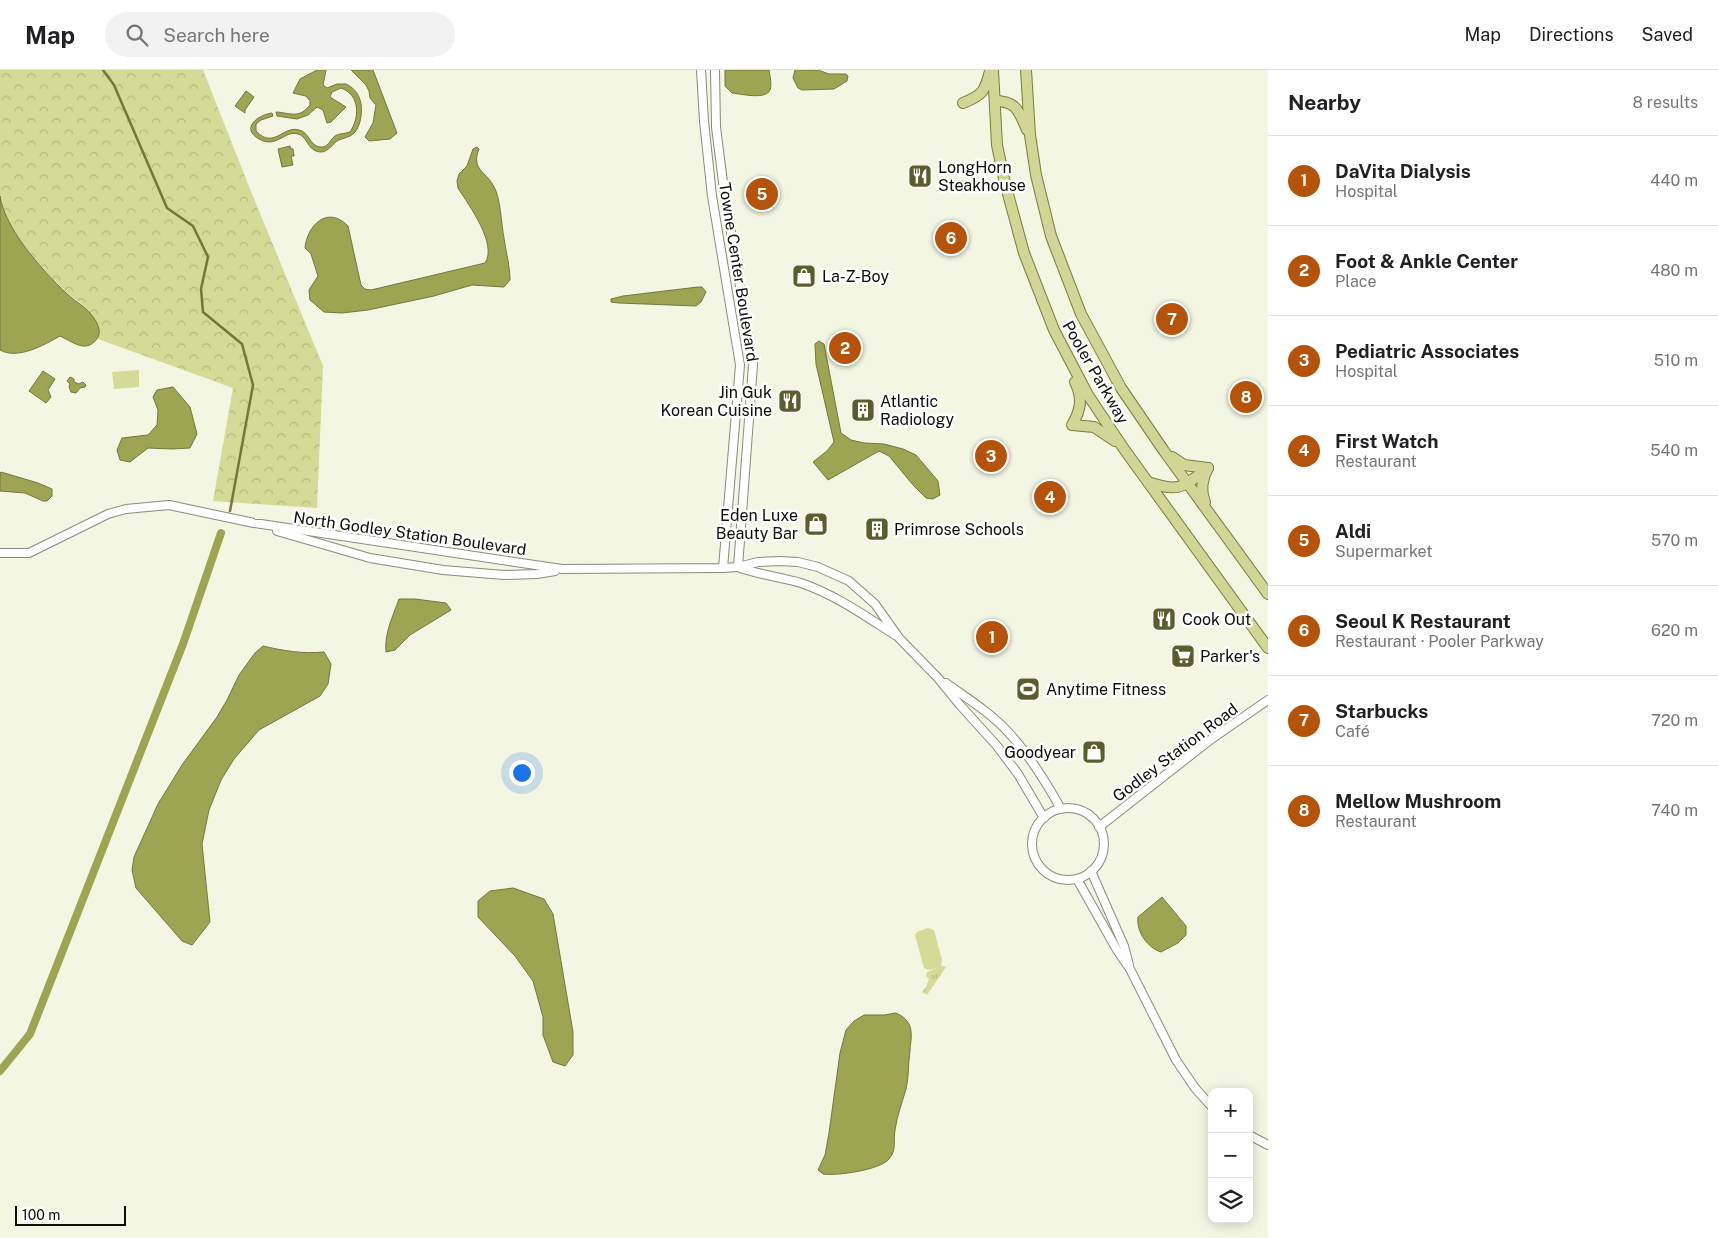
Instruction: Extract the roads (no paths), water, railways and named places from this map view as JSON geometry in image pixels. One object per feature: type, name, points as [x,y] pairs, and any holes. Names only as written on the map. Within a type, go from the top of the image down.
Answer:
[{"type":"main road","name":"Pooler Parkway","points":[[992,70],[997,145],[1009,201],[1024,253],[1058,338],[1088,395],[1124,449],[1268,648]]},
{"type":"main road","points":[[963,103],[976,98],[981,93],[992,70]]},
{"type":"main road","name":"Pooler Parkway","points":[[1026,70],[1030,135],[1036,175],[1051,236],[1081,314],[1121,388],[1268,594]]},
{"type":"main road","points":[[995,101],[1007,101],[1014,106],[1030,135]]},
{"type":"main road","points":[[1058,338],[1062,357],[1079,389],[1081,401],[1079,411],[1072,425],[1094,427],[1108,435],[1124,449]]},
{"type":"main road","points":[[1164,450],[1184,465],[1208,468]]},
{"type":"main road","points":[[1148,482],[1174,489],[1188,484],[1208,468]]},
{"type":"main road","points":[[1207,510],[1202,486],[1208,468]]},
{"type":"street","name":"Towne Center Boulevard","points":[[701,70],[704,122],[712,196],[740,366],[723,568]]},
{"type":"street","name":"Towne Center Boulevard","points":[[714,70],[716,120],[721,163],[753,365],[738,567]]},
{"type":"street","name":"North Godley Station Boulevard","points":[[0,553],[29,553],[108,514],[126,509],[169,504],[254,523],[562,569],[723,568],[738,567],[758,562],[798,562],[834,573],[849,581],[875,604],[899,638],[938,678],[1013,767],[1044,818]]},
{"type":"street","name":"North Godley Station Boulevard","points":[[254,523],[370,558],[443,570],[504,575],[537,574],[562,569]]},
{"type":"street","name":"North Godley Station Boulevard","points":[[738,567],[751,572],[801,583],[816,589],[853,607],[899,638]]},
{"type":"street","name":"North Godley Station Boulevard","points":[[938,678],[985,711],[1008,732],[1031,760],[1061,809]]},
{"type":"street","name":"Godley Station Road","points":[[1099,827],[1210,740],[1268,700]]},
{"type":"street","points":[[1061,809],[1072,809],[1092,818],[1099,827],[1103,838],[1103,850],[1099,862],[1091,872],[1077,879],[1068,880],[1050,876],[1037,863],[1032,845],[1033,835],[1037,826],[1052,812],[1061,809]]},
{"type":"street","points":[[1091,872],[1124,946],[1130,969]]},
{"type":"street","points":[[1077,879],[1117,950],[1130,969],[1176,1060],[1195,1088],[1208,1103]]},
{"type":"street","points":[[1253,1137],[1268,1145]]},
{"type":"waterway","points":[[103,70],[114,85],[167,208],[193,226],[208,257],[201,289],[203,312],[242,344],[253,385],[230,511]]},
{"type":"waterway","points":[[0,1071],[30,1034],[183,644],[221,533]]},
{"type":"place","name":"LongHorn Steakhouse","points":[[920,176]]},
{"type":"place","name":"Aldi","points":[[762,194]]},
{"type":"place","name":"Seoul K Restaurant","points":[[951,238]]},
{"type":"place","name":"La-Z-Boy","points":[[804,276]]},
{"type":"place","name":"Starbucks","points":[[1172,319]]},
{"type":"place","name":"Foot & Ankle Center","points":[[845,348]]},
{"type":"place","name":"Mellow Mushroom","points":[[1246,397]]},
{"type":"place","name":"Jin Guk Korean Cuisine","points":[[790,401]]},
{"type":"place","name":"Atlantic Radiology","points":[[863,410]]},
{"type":"place","name":"Pediatric Associates","points":[[991,456]]},
{"type":"place","name":"First Watch","points":[[1050,497]]},
{"type":"place","name":"Eden Luxe Beauty Bar","points":[[816,524]]},
{"type":"place","name":"Primrose Schools","points":[[877,529]]},
{"type":"place","name":"Cook Out","points":[[1164,619]]},
{"type":"place","name":"DaVita Dialysis","points":[[992,637]]},
{"type":"place","name":"Parker's","points":[[1183,656]]},
{"type":"place","name":"Anytime Fitness","points":[[1028,689]]},
{"type":"place","name":"Goodyear","points":[[1094,752]]}]
